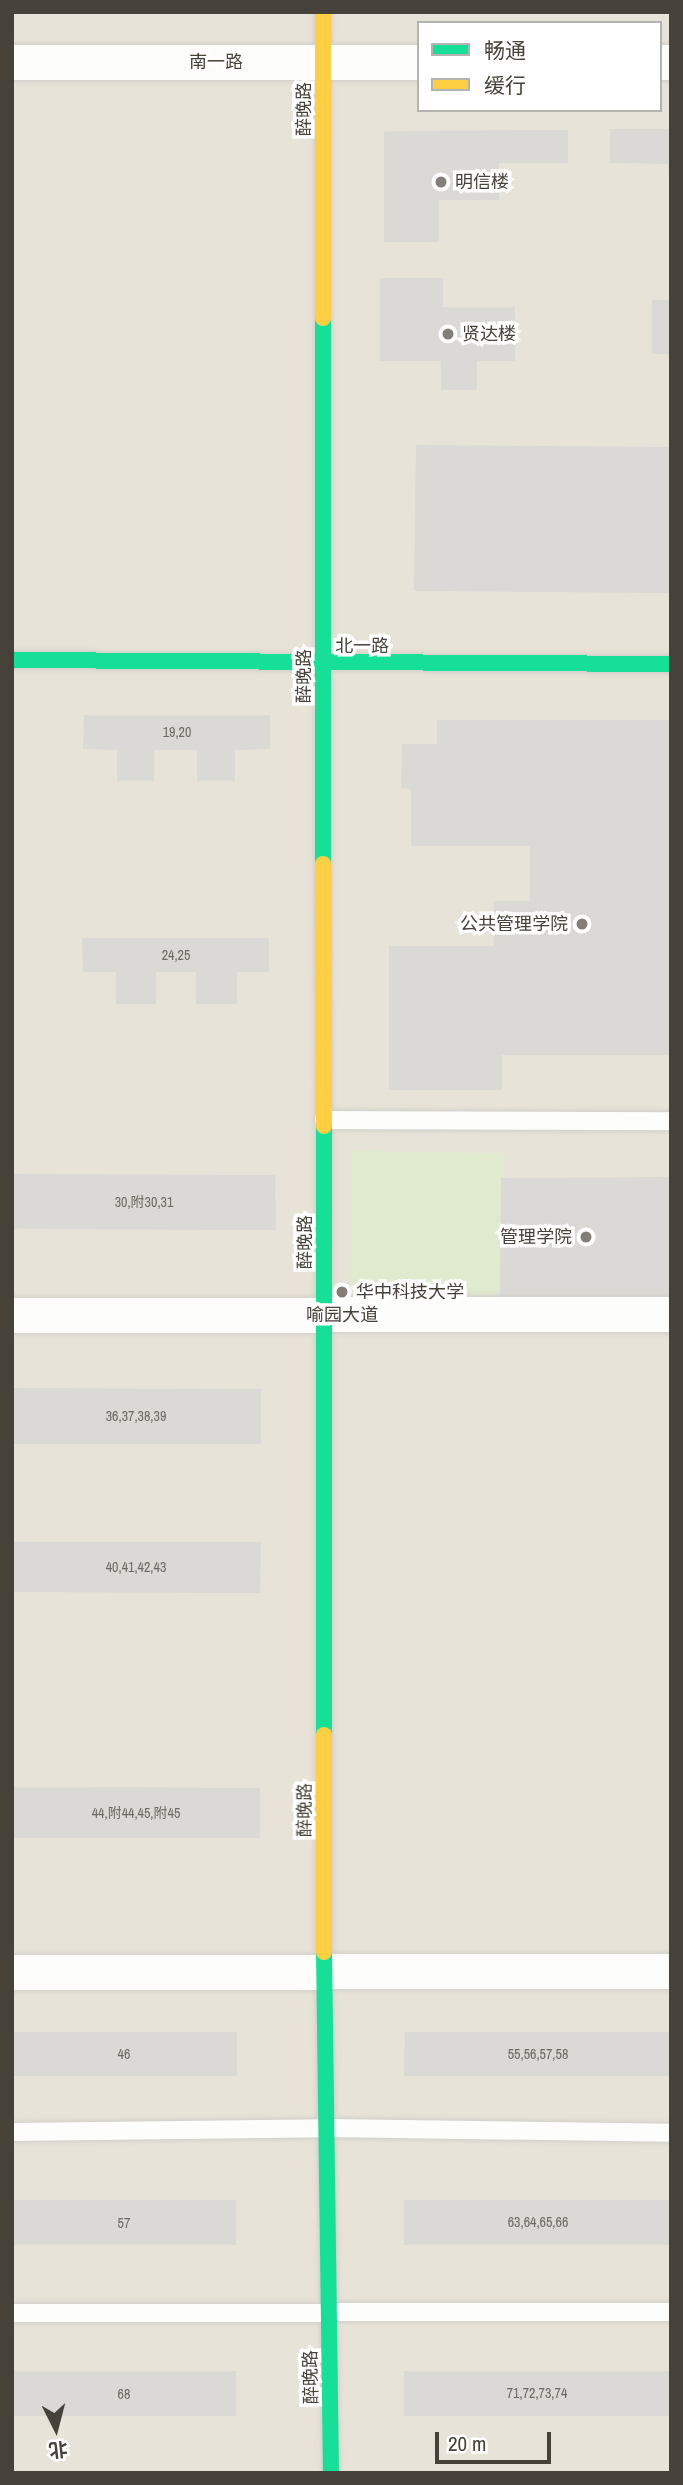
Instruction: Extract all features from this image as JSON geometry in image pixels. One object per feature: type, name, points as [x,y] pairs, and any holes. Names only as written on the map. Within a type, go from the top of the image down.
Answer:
[{"type":"street","name":"醉晚路","points":[[323,12],[324,1971],[331,2473]]},
{"type":"street","name":"南一路","points":[[12,62],[417,62]]},
{"type":"street","name":"北一路","points":[[12,660],[323,665],[671,664]]},
{"type":"street","name":"喻园大道","points":[[12,1315],[671,1314]]},
{"type":"street","points":[[12,1972],[671,1971]]},
{"type":"lane","points":[[324,1120],[671,1121]]},
{"type":"lane","points":[[12,2132],[326,2128],[671,2133]]},
{"type":"lane","points":[[12,2313],[671,2312]]},
{"type":"shaded area","name":"华中科技大学","points":[[12,12],[671,12],[671,2473],[12,2473]]},
{"type":"green space","points":[[352,1151],[503,1153],[502,1295],[350,1298]]},
{"type":"building","points":[[610,129],[671,129],[671,198],[668,164],[610,163]]},
{"type":"building","name":"明信楼","points":[[568,130],[568,163],[499,163],[499,200],[439,200],[439,242],[384,242],[384,131]]},
{"type":"building","name":"贤达楼","points":[[380,278],[443,278],[443,307],[515,307],[515,361],[477,361],[477,390],[441,390],[441,361],[380,361]]},
{"type":"building","points":[[652,300],[671,300],[671,354],[652,354]]},
{"type":"building","points":[[416,445],[671,447],[671,593],[414,591]]},
{"type":"building","points":[[84,715],[270,715],[270,749],[235,750],[235,781],[197,781],[197,750],[154,750],[154,781],[117,781],[117,750],[83,749]]},
{"type":"building","name":"公共管理学院","points":[[437,720],[671,720],[671,1055],[502,1055],[502,1090],[389,1090],[389,946],[494,946],[494,901],[530,901],[530,846],[411,846],[411,789],[401,788],[402,744],[437,744]]},
{"type":"building","points":[[82,938],[269,938],[269,972],[237,972],[237,1004],[196,1004],[196,972],[156,972],[156,1004],[116,1004],[116,972],[83,972]]},
{"type":"building","points":[[12,1174],[275,1175],[276,1230],[12,1229]]},
{"type":"building","name":"管理学院","points":[[671,1177],[671,1297],[500,1297],[501,1178]]},
{"type":"building","points":[[12,1388],[261,1389],[261,1444],[12,1444]]},
{"type":"building","points":[[12,1542],[261,1542],[260,1593],[12,1592]]},
{"type":"building","points":[[12,1787],[260,1788],[260,1838],[12,1838]]},
{"type":"building","points":[[12,2032],[237,2032],[237,2076],[12,2076]]},
{"type":"building","points":[[405,2032],[671,2032],[671,2076],[404,2076]]},
{"type":"building","points":[[12,2200],[236,2200],[236,2245],[12,2245]]},
{"type":"building","points":[[404,2200],[671,2200],[671,2245],[404,2245]]},
{"type":"building","points":[[12,2371],[236,2371],[236,2416],[12,2416]]},
{"type":"building","points":[[404,2371],[671,2371],[671,2416],[404,2416]]},
{"type":"traffic: fast","points":[[323,318],[323,864]]},
{"type":"traffic: fast","points":[[12,660],[671,664]]},
{"type":"traffic: fast","points":[[324,1126],[324,1735]]},
{"type":"traffic: fast","points":[[324,1952],[331,2473]]},
{"type":"traffic: slow","points":[[323,12],[323,318]]},
{"type":"traffic: slow","points":[[323,864],[324,1126]]},
{"type":"traffic: slow","points":[[324,1735],[324,1952]]},
{"type":"place","name":"明信楼","points":[[441,182]]},
{"type":"place","name":"贤达楼","points":[[448,334]]},
{"type":"place","name":"公共管理学院","points":[[582,924]]},
{"type":"place","name":"管理学院","points":[[586,1237]]},
{"type":"place","name":"华中科技大学","points":[[342,1292]]}]
